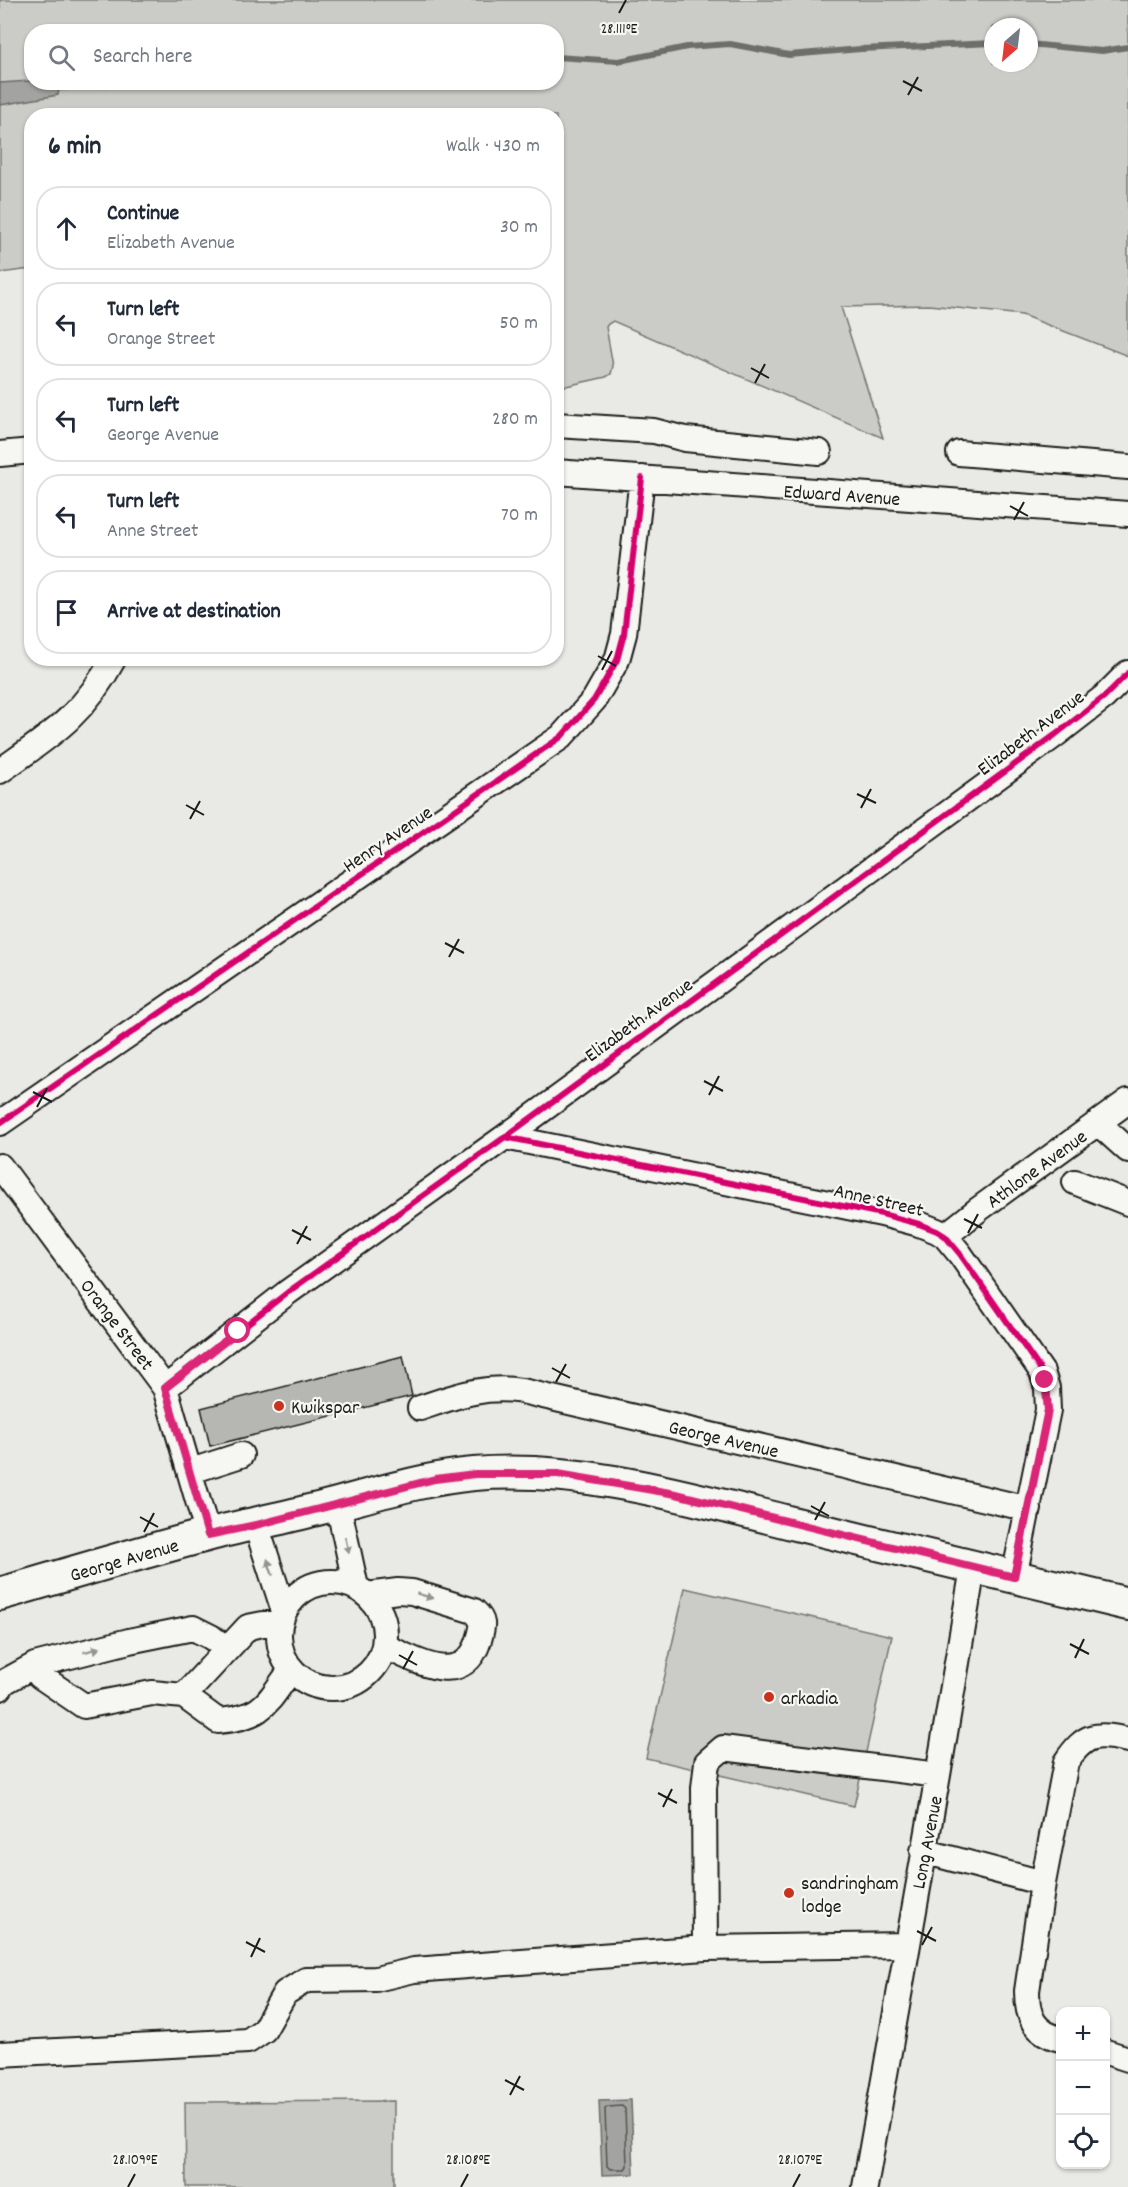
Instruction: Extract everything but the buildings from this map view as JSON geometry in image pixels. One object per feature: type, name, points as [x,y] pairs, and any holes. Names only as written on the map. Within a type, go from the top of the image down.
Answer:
[{"type":"main road","name":"George Avenue","points":[[0,1594],[208,1535],[435,1479],[487,1474],[558,1474],[676,1494],[1128,1604]]},
{"type":"street","points":[[564,425],[654,431],[685,439],[819,452]]},
{"type":"street","points":[[0,454],[24,452]]},
{"type":"street","points":[[959,453],[1128,467]]},
{"type":"street","name":"Edward Avenue","points":[[564,473],[1128,514]]},
{"type":"street","name":"Henry Avenue","points":[[0,1123],[561,737],[594,700],[617,660],[624,634],[642,478]]},
{"type":"street","points":[[0,771],[61,727],[83,706],[110,666]]},
{"type":"street","name":"Elizabeth Avenue","points":[[165,1388],[288,1292],[505,1137],[1080,717],[1128,673]]},
{"type":"street","name":"Athlone Avenue","points":[[945,1236],[1128,1101]]},
{"type":"street","points":[[1098,1123],[1128,1150]]},
{"type":"street","name":"Anne Street","points":[[505,1137],[882,1214],[919,1224],[945,1236],[1036,1362],[1045,1380],[1048,1410],[1014,1577]]},
{"type":"street","name":"Orange Street","points":[[0,1166],[165,1388],[208,1535]]},
{"type":"street","points":[[1075,1182],[1128,1203]]},
{"type":"street","name":"George Avenue","points":[[420,1408],[486,1388],[504,1388],[1029,1509]]},
{"type":"street","points":[[191,1471],[241,1455]]},
{"type":"street","points":[[338,1504],[362,1591]]},
{"type":"street","points":[[256,1525],[281,1617]]},
{"type":"street","name":"Long Avenue","points":[[864,2187],[973,1568]]},
{"type":"street","points":[[329,1581],[343,1582],[362,1591],[376,1605],[383,1618],[384,1646],[380,1659],[372,1670],[348,1686],[321,1687],[308,1683],[291,1670],[280,1651],[278,1637],[281,1617],[291,1599],[302,1590],[329,1581]]},
{"type":"street","points":[[362,1591],[412,1592],[474,1611],[482,1618],[484,1625],[470,1659],[458,1666],[440,1669],[384,1646]]},
{"type":"street","points":[[184,1696],[248,1627],[281,1617]]},
{"type":"street","points":[[0,1688],[4,1682],[35,1665],[129,1641],[193,1628],[211,1637],[227,1649]]},
{"type":"street","points":[[35,1665],[40,1676],[84,1706],[152,1693],[184,1696],[218,1720],[239,1719],[261,1709],[291,1670]]},
{"type":"street","points":[[1056,2037],[1041,2030],[1031,2021],[1027,2009],[1027,1991],[1043,1883],[1066,1762],[1085,1740],[1103,1734],[1128,1740]]},
{"type":"street","points":[[705,1948],[704,1788],[707,1762],[723,1748],[938,1775]]},
{"type":"street","points":[[923,1851],[1043,1883]]},
{"type":"street","points":[[0,2054],[248,2041],[264,2030],[285,1993],[306,1980],[376,1979],[414,1970],[705,1948],[907,1945]]},
{"type":"street","points":[[1110,2053],[1128,2059]]},
{"type":"shaded area","points":[[0,0],[1128,0],[1128,356],[1022,315],[929,305],[841,307],[883,438],[613,321],[606,327],[613,366],[611,374],[564,386],[564,108],[24,108],[24,270],[0,273]]},
{"type":"shaded area","name":"arkadia","points":[[685,1588],[892,1636],[854,1806],[646,1758]]},
{"type":"shaded area","points":[[394,2101],[394,2187],[186,2187],[185,2102]]},
{"type":"water","points":[[24,81],[24,90],[59,90],[58,95],[0,105],[0,83]]},
{"type":"water","points":[[631,2100],[634,2174],[602,2175],[599,2101]]},
{"type":"waterway","points":[[564,58],[619,61],[687,47],[730,44],[789,55],[984,43]]},
{"type":"waterway","points":[[1038,45],[1102,51],[1128,47]]},
{"type":"cycle path","points":[[0,1123],[561,737],[594,700],[617,660],[624,634],[642,478]]},
{"type":"cycle path","points":[[165,1388],[288,1292],[505,1137],[1055,735],[1104,697],[1128,673]]},
{"type":"cycle path","points":[[505,1137],[882,1214],[919,1224],[945,1236],[1042,1372],[1047,1388],[1048,1410],[1014,1577]]},
{"type":"place","name":"Kwikspar","points":[[279,1406]]},
{"type":"place","name":"arkadia","points":[[769,1697]]},
{"type":"place","name":"sandringham lodge","points":[[789,1893]]},
{"type":"route","points":[[238,1331],[165,1388],[208,1535],[435,1479],[475,1474],[558,1474],[676,1494],[1014,1577],[1048,1410],[1045,1380]]}]
